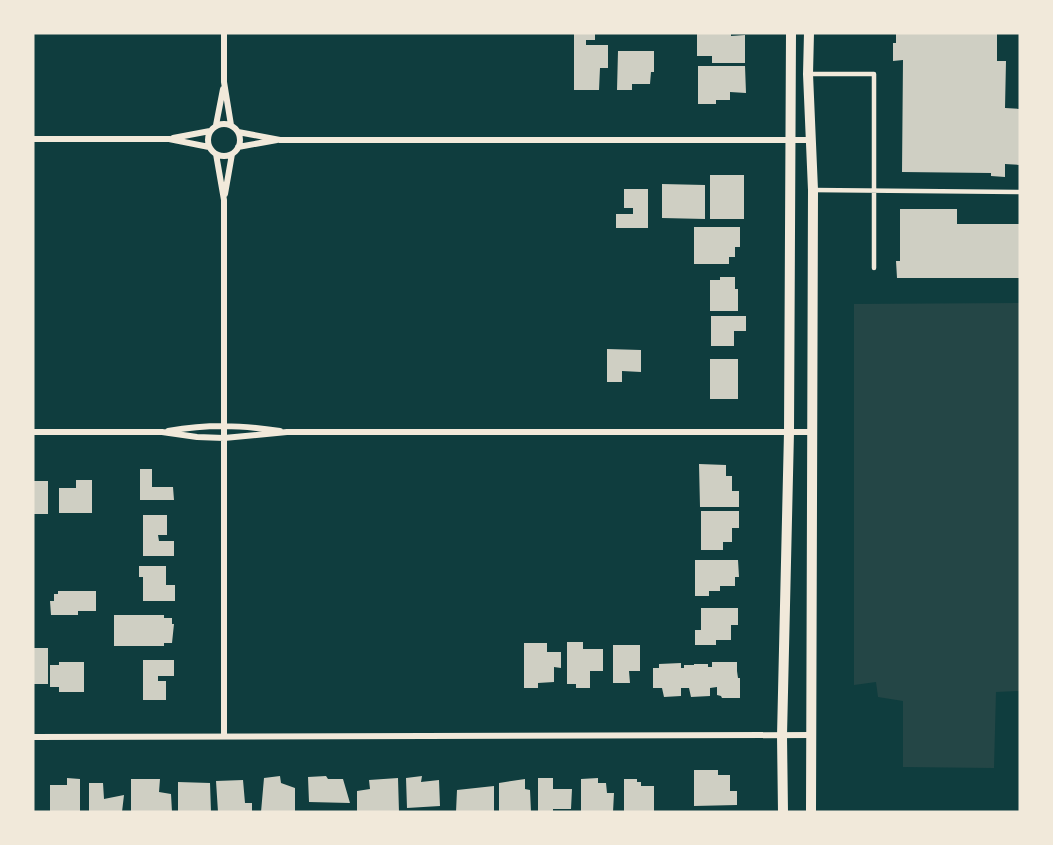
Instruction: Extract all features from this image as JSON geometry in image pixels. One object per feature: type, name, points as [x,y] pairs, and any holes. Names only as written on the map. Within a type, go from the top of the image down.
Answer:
[{"type":"street","points":[[224,33],[224,82],[231,125],[238,132],[240,142],[232,154],[224,200]]},
{"type":"street","points":[[783,812],[782,736],[789,432],[791,33]]},
{"type":"street","points":[[808,33],[813,190],[811,812]]},
{"type":"street","points":[[209,147],[208,136],[216,125],[224,82]]},
{"type":"street","points":[[216,125],[231,125]]},
{"type":"street","points":[[33,139],[169,139],[210,131]]},
{"type":"street","points":[[238,132],[280,140]]},
{"type":"street","points":[[169,139],[209,147],[221,156],[232,154]]},
{"type":"street","points":[[238,147],[280,140],[810,140]]},
{"type":"street","points":[[216,154],[224,200],[224,736]]},
{"type":"street","points":[[162,432],[224,424],[287,432]]},
{"type":"street","points":[[33,432],[162,432],[224,438],[287,432],[813,432]]},
{"type":"street","points":[[33,737],[812,735]]},
{"type":"lane","points":[[808,74],[874,74],[874,268]]},
{"type":"lane","points":[[813,190],[1020,192]]},
{"type":"shaded area","points":[[1020,303],[1020,691],[996,692],[994,768],[903,767],[903,701],[878,697],[876,682],[854,685],[854,304]]},
{"type":"building","points":[[574,33],[595,33],[595,40],[586,40],[586,45],[608,45],[608,68],[600,68],[599,90],[574,90]]},
{"type":"building","points":[[697,33],[745,35],[745,63],[712,63],[712,56],[697,56]]},
{"type":"building","points":[[896,33],[997,33],[997,61],[1006,61],[1005,108],[1020,109],[1020,165],[1005,164],[1005,177],[991,176],[991,173],[902,172],[903,60],[893,61],[893,43],[896,43]]},
{"type":"building","points":[[618,51],[654,51],[654,72],[651,72],[650,84],[632,84],[632,90],[617,90]]},
{"type":"building","points":[[698,66],[745,66],[746,93],[730,92],[730,100],[716,100],[716,104],[698,104]]},
{"type":"building","points":[[710,175],[744,175],[744,219],[710,219]]},
{"type":"building","points":[[662,184],[705,185],[705,219],[662,218]]},
{"type":"building","points":[[624,189],[648,189],[648,228],[616,228],[616,214],[633,214],[633,208],[624,208]]},
{"type":"building","points":[[900,209],[957,209],[957,224],[1020,224],[1020,278],[897,278],[896,261],[900,261]]},
{"type":"building","points":[[694,227],[740,227],[740,247],[735,247],[735,257],[729,257],[729,264],[694,264]]},
{"type":"building","points":[[720,277],[735,277],[735,289],[738,289],[738,311],[710,311],[710,280],[720,280]]},
{"type":"building","points":[[711,316],[746,316],[746,331],[734,331],[734,346],[711,346]]},
{"type":"building","points":[[607,349],[641,350],[641,372],[622,371],[622,382],[607,382]]},
{"type":"building","points":[[710,359],[738,359],[738,399],[710,399]]},
{"type":"building","points":[[699,464],[726,465],[726,476],[732,476],[732,491],[739,491],[739,507],[700,507]]},
{"type":"building","points":[[140,469],[152,469],[152,487],[173,487],[174,500],[140,500]]},
{"type":"building","points":[[76,480],[92,480],[92,513],[59,513],[59,488],[76,488]]},
{"type":"building","points":[[34,481],[48,481],[48,514],[33,514]]},
{"type":"building","points":[[701,511],[739,511],[739,528],[732,528],[732,542],[723,542],[723,550],[701,550]]},
{"type":"building","points":[[143,515],[167,515],[167,535],[158,535],[159,541],[174,541],[174,556],[143,556]]},
{"type":"building","points":[[695,560],[738,560],[739,577],[735,577],[735,586],[720,586],[720,591],[709,591],[709,596],[695,596]]},
{"type":"building","points":[[139,566],[166,566],[166,585],[175,585],[175,601],[143,601],[143,577],[139,577]]},
{"type":"building","points":[[58,591],[96,591],[96,611],[78,611],[78,615],[51,615],[50,601],[54,601],[54,594],[58,594]]},
{"type":"building","points":[[701,608],[738,608],[738,625],[731,625],[731,640],[716,640],[716,645],[695,645],[695,630],[701,630]]},
{"type":"building","points":[[114,615],[164,615],[164,618],[172,618],[172,624],[174,624],[172,643],[164,643],[164,646],[114,646]]},
{"type":"building","points":[[567,642],[583,642],[583,649],[603,649],[603,671],[590,671],[590,688],[576,688],[576,684],[567,684]]},
{"type":"building","points":[[524,643],[547,643],[547,652],[561,652],[561,668],[554,667],[554,682],[538,683],[538,688],[524,688]]},
{"type":"building","points":[[613,645],[640,645],[640,671],[629,671],[630,683],[613,683]]},
{"type":"building","points":[[33,648],[48,648],[48,684],[33,684]]},
{"type":"building","points":[[143,660],[174,660],[174,676],[158,676],[158,681],[166,681],[166,700],[143,700]]},
{"type":"building","points":[[59,662],[84,662],[84,692],[59,692],[59,687],[50,687],[50,665],[59,665]]},
{"type":"building","points":[[712,662],[737,662],[740,698],[722,698],[717,695],[717,687],[710,688],[710,696],[691,697],[689,688],[681,688],[681,696],[664,697],[662,688],[653,688],[653,668],[659,668],[659,664],[681,663],[681,668],[684,668],[684,665],[708,664],[708,667],[712,667]]},
{"type":"building","points":[[694,770],[718,770],[718,775],[730,775],[730,791],[737,791],[737,805],[694,806]]},
{"type":"building","points":[[280,776],[281,783],[295,788],[295,812],[261,812],[264,778]]},
{"type":"building","points":[[326,776],[328,779],[343,779],[350,803],[309,802],[308,777]]},
{"type":"building","points":[[422,776],[421,782],[439,780],[440,806],[407,808],[406,778]]},
{"type":"building","points":[[67,778],[80,779],[80,812],[50,812],[50,785],[67,785]]},
{"type":"building","points":[[398,778],[399,812],[357,812],[357,791],[370,789],[369,780]]},
{"type":"building","points":[[538,778],[553,778],[553,789],[572,789],[571,809],[538,812]]},
{"type":"building","points":[[598,778],[598,783],[606,783],[607,793],[614,793],[613,812],[581,812],[581,779]]},
{"type":"building","points":[[131,779],[160,779],[159,792],[171,794],[172,812],[131,812]]},
{"type":"building","points":[[525,779],[525,789],[530,790],[531,812],[499,812],[499,783]]},
{"type":"building","points":[[624,779],[637,779],[637,782],[641,782],[641,786],[654,786],[654,812],[624,812]]},
{"type":"building","points":[[243,780],[245,803],[252,803],[252,812],[218,812],[216,781]]},
{"type":"building","points":[[178,782],[210,783],[211,812],[178,812]]},
{"type":"building","points":[[89,783],[103,783],[104,799],[124,795],[122,812],[89,812]]},
{"type":"building","points":[[494,786],[494,812],[456,812],[457,790]]}]
